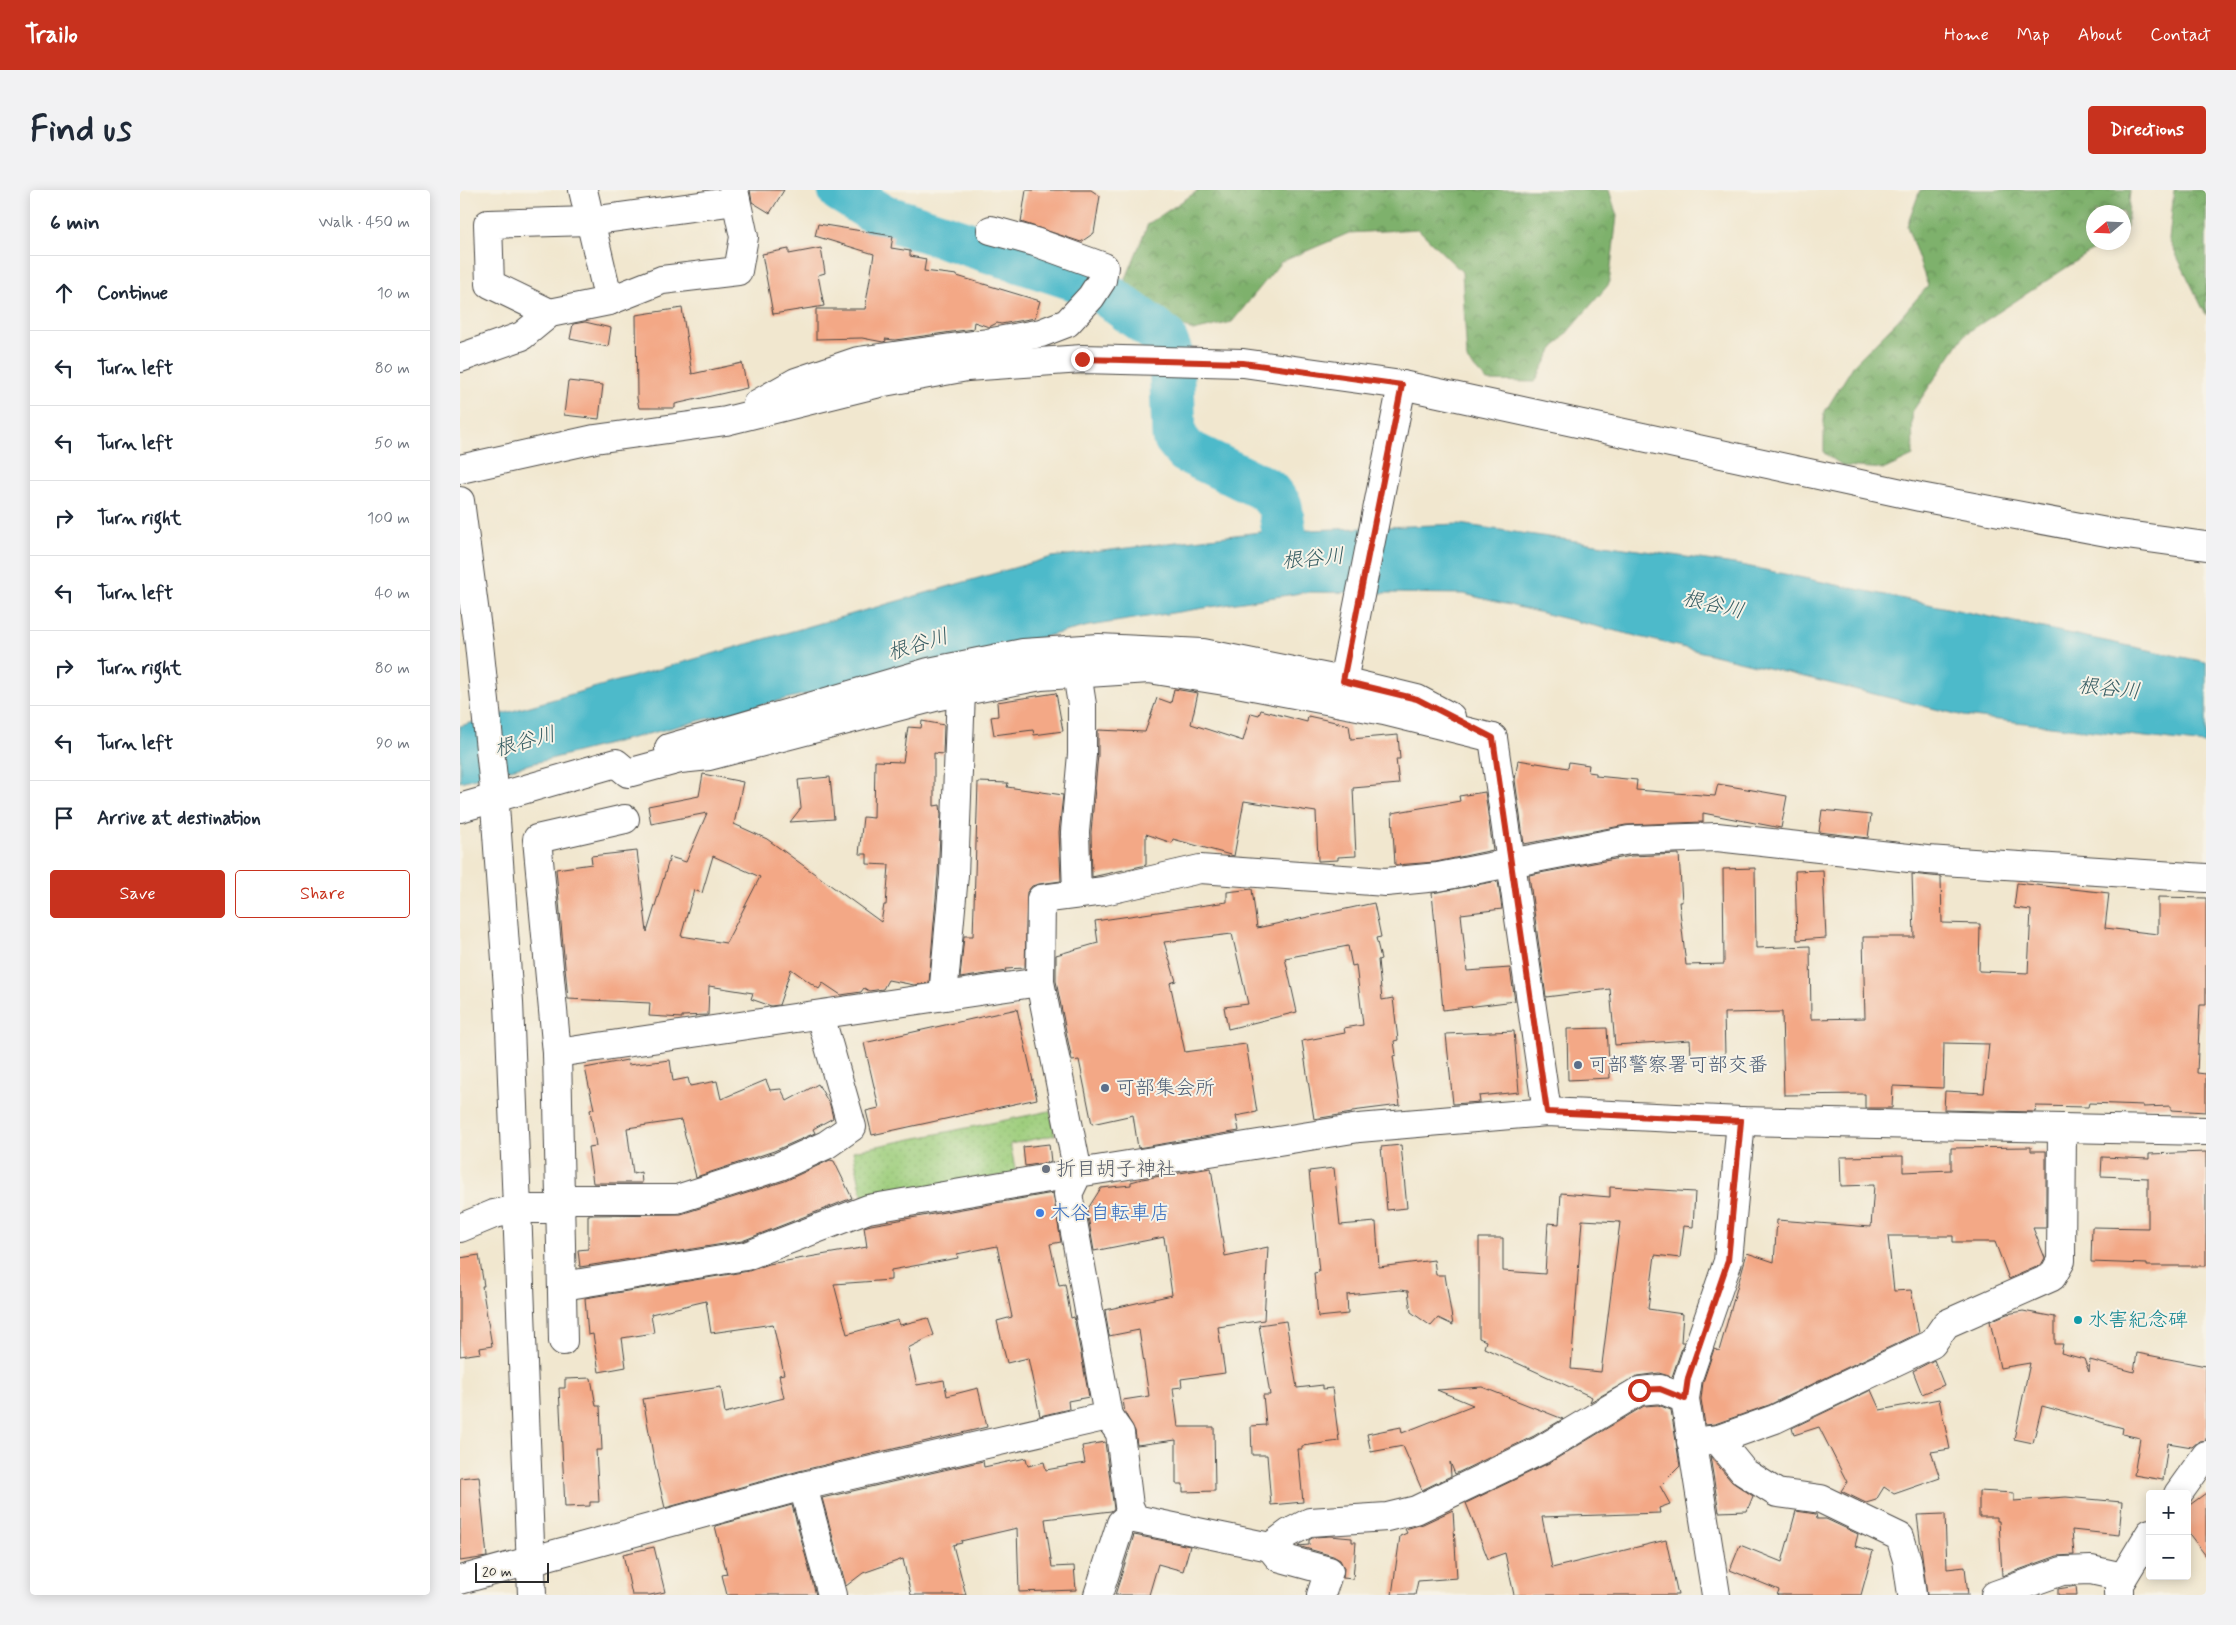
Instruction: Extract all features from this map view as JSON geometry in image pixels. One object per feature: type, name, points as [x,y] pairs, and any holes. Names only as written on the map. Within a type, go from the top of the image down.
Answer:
[{"type":"street","points":[[583,190],[609,301]]},
{"type":"street","points":[[460,358],[522,336],[550,313],[609,301],[662,280],[738,271],[744,237],[735,195],[590,221],[488,224],[490,284],[550,313]]},
{"type":"street","points":[[726,422],[796,382],[858,361],[987,343],[1041,333],[1067,323],[1096,288],[1104,267],[1035,242],[991,230]]},
{"type":"street","points":[[460,470],[595,439],[726,422],[884,382],[967,367],[1082,359],[1243,363],[1401,391],[1920,497],[2112,533],[2206,546]]},
{"type":"street","points":[[1345,671],[1401,391]]},
{"type":"street","points":[[461,504],[494,788],[510,1002],[532,1595]]},
{"type":"street","points":[[460,808],[494,788],[616,763],[929,672],[1023,653],[1099,648],[1203,653],[1345,671],[1417,699],[1493,738]]},
{"type":"street","points":[[616,763],[628,773],[680,759],[709,756],[961,692],[1041,676],[1149,669],[1237,683],[1384,711],[1493,738]]},
{"type":"street","points":[[1077,673],[1082,706],[1082,754],[1074,832],[1078,894]]},
{"type":"street","points":[[943,996],[954,875],[961,692]]},
{"type":"street","points":[[1493,738],[1509,864],[1547,1112]]},
{"type":"street","points":[[563,1342],[557,1053],[537,840],[625,819]]},
{"type":"street","points":[[1321,1595],[1329,1571],[1278,1557],[1270,1547],[1135,1519],[1131,1514],[1120,1433],[1108,1416],[1068,1194],[1078,1173],[1040,982],[1041,899],[1104,891],[1200,868],[1386,882],[1438,877],[1629,840],[1717,838],[1927,860],[2206,878]]},
{"type":"street","points":[[557,1053],[1040,982]]},
{"type":"street","points":[[460,1228],[489,1215],[561,1204],[678,1198],[780,1166],[826,1145],[852,1127],[820,1015]]},
{"type":"street","points":[[563,1286],[746,1256],[868,1209],[1359,1128],[1547,1112],[1741,1121],[2206,1131]]},
{"type":"street","points":[[1716,1595],[1685,1399],[1688,1378],[1728,1261],[1741,1121]]},
{"type":"street","points":[[1691,1442],[1719,1439],[1775,1419],[1932,1344],[1946,1324],[2052,1277],[2061,1261],[2062,1128]]},
{"type":"street","points":[[1270,1547],[1289,1533],[1310,1522],[1387,1517],[1416,1510],[1542,1450],[1639,1390],[1660,1389],[1685,1399]]},
{"type":"street","points":[[460,1580],[803,1486],[1108,1416]]},
{"type":"street","points":[[1719,1439],[1744,1472],[1777,1493],[1821,1499],[1900,1537],[1907,1560],[1912,1595]]},
{"type":"street","points":[[2181,1490],[2206,1456]]},
{"type":"street","points":[[803,1486],[832,1595]]},
{"type":"street","points":[[1098,1595],[1121,1522],[1131,1514]]},
{"type":"street","points":[[1995,1595],[2062,1571],[2091,1570],[2121,1586],[2149,1535]]},
{"type":"green space","points":[[1199,190],[1609,190],[1617,216],[1609,284],[1552,350],[1535,382],[1487,381],[1467,360],[1462,272],[1418,229],[1349,233],[1281,262],[1232,322],[1193,331],[1142,305],[1125,281],[1148,224]]},
{"type":"green space","points":[[1920,190],[2130,190],[2129,205],[2086,205],[2086,250],[2093,250],[1965,334],[1912,412],[1913,456],[1885,469],[1843,466],[1824,453],[1824,413],[1855,363],[1898,320],[1928,286],[1907,226]]},
{"type":"green space","points":[[2174,190],[2206,190],[2206,315],[2169,240]]},
{"type":"green space","points":[[1050,1111],[1055,1135],[1010,1144],[1016,1173],[863,1199],[853,1151]]},
{"type":"water","name":"根谷川","points":[[1459,524],[1741,565],[2206,662],[2206,744],[1964,716],[1464,594],[1307,592],[1089,626],[773,702],[460,782],[460,726],[1052,557],[1260,532]]},
{"type":"building","points":[[750,190],[784,190],[770,213],[752,202]]},
{"type":"building","points":[[1026,190],[1091,190],[1100,196],[1094,233],[1081,242],[1021,222]]},
{"type":"building","points":[[818,224],[893,236],[891,248],[910,251],[910,256],[926,259],[924,271],[957,275],[1040,301],[1035,318],[1001,324],[997,323],[989,327],[974,322],[973,329],[895,340],[885,339],[886,341],[883,342],[862,338],[816,339],[816,309],[865,309],[874,254],[815,236]]},
{"type":"building","points":[[821,248],[825,273],[818,275],[824,306],[773,314],[762,254],[789,249],[789,254]]},
{"type":"building","points":[[682,308],[692,374],[742,363],[747,388],[675,404],[675,408],[639,408],[637,398],[636,315]]},
{"type":"building","points":[[585,322],[611,328],[608,347],[570,339],[573,324]]},
{"type":"building","points":[[568,381],[603,385],[599,419],[564,415]]},
{"type":"building","points":[[1174,689],[1198,693],[1191,724],[1243,741],[1251,713],[1259,715],[1261,710],[1307,722],[1308,716],[1349,725],[1351,739],[1398,735],[1400,759],[1396,759],[1399,784],[1353,788],[1356,856],[1338,857],[1338,860],[1318,861],[1316,812],[1244,801],[1234,856],[1173,839],[1172,843],[1146,834],[1146,865],[1092,877],[1091,832],[1098,755],[1098,730],[1145,732],[1157,698],[1171,703]]},
{"type":"building","points":[[1056,693],[1063,731],[1034,735],[1033,730],[994,735],[991,717],[998,716],[997,702]]},
{"type":"building","points":[[922,721],[944,725],[943,754],[934,753],[934,806],[940,805],[941,815],[929,983],[914,985],[888,980],[883,989],[869,991],[864,988],[861,992],[841,995],[823,983],[819,989],[791,969],[779,1005],[771,1006],[751,999],[753,993],[709,986],[708,1015],[682,1016],[682,1018],[649,1016],[650,1003],[568,999],[556,869],[592,864],[591,856],[637,851],[647,932],[670,857],[686,862],[707,813],[651,824],[648,806],[699,796],[703,774],[743,782],[734,824],[767,839],[881,922],[884,905],[886,905],[889,865],[867,864],[867,854],[859,854],[863,817],[874,818],[875,761],[903,762],[908,727],[921,728]],"holes":[[[713,856],[760,877],[726,943],[681,936],[694,890],[702,893]]]},
{"type":"building","points":[[1518,760],[1568,768],[1569,762],[1589,765],[1588,772],[1596,773],[1596,776],[1637,780],[1636,790],[1715,796],[1718,784],[1787,796],[1781,828],[1703,813],[1703,822],[1626,825],[1524,844],[1515,780]]},
{"type":"building","points":[[830,777],[834,819],[790,822],[801,808],[798,780]]},
{"type":"building","points":[[978,782],[1008,783],[1007,787],[1063,795],[1059,832],[1061,881],[1032,886],[1027,892],[1025,968],[1005,969],[1006,971],[960,978],[964,936],[973,936]]},
{"type":"building","points":[[1485,792],[1493,850],[1436,862],[1395,865],[1392,813],[1460,801],[1459,796]]},
{"type":"building","points":[[1822,810],[1871,815],[1868,838],[1819,832]]},
{"type":"building","points":[[1679,854],[1682,902],[1679,902],[1686,965],[1724,964],[1723,869],[1755,868],[1756,948],[1810,946],[1811,1019],[1865,1018],[1863,937],[1914,937],[1912,874],[1941,877],[1942,923],[1980,924],[1979,971],[2028,973],[2031,910],[2014,908],[2017,883],[2109,893],[2105,928],[2158,934],[2158,897],[2206,898],[2206,1005],[2200,1005],[2197,1073],[2206,1074],[2206,1112],[2171,1110],[2171,1106],[2143,1107],[2143,1105],[2089,1103],[2088,1107],[2036,1106],[2035,1112],[1944,1110],[1945,1091],[1984,1093],[1989,1044],[1944,1043],[1943,1088],[1893,1086],[1892,1108],[1865,1108],[1865,1094],[1784,1095],[1782,1012],[1724,1013],[1725,1055],[1691,1056],[1690,1040],[1615,1045],[1610,989],[1546,997],[1529,875],[1631,856]]},
{"type":"building","points":[[1823,870],[1826,938],[1797,940],[1795,871]]},
{"type":"building","points":[[1498,881],[1502,909],[1461,914],[1467,971],[1510,968],[1515,1001],[1443,1010],[1432,893]]},
{"type":"building","points":[[1252,889],[1257,928],[1374,903],[1381,937],[1376,938],[1381,959],[1378,960],[1382,1000],[1393,998],[1398,1040],[1394,1041],[1396,1055],[1393,1056],[1400,1105],[1352,1111],[1352,1113],[1314,1119],[1302,1041],[1345,1033],[1344,1028],[1363,1025],[1356,965],[1352,966],[1348,946],[1285,958],[1297,1012],[1228,1029],[1224,1007],[1248,1004],[1232,934],[1164,942],[1176,981],[1170,983],[1185,1052],[1246,1044],[1257,1112],[1236,1116],[1239,1131],[1138,1148],[1133,1115],[1092,1124],[1079,1060],[1072,1061],[1056,981],[1056,955],[1098,943],[1095,921],[1227,902],[1227,892]]},
{"type":"building","points":[[1017,1009],[1037,1099],[872,1135],[866,1111],[879,1108],[864,1043]]},
{"type":"building","points":[[1607,1028],[1610,1078],[1568,1080],[1567,1029]]},
{"type":"building","points":[[1514,1031],[1519,1092],[1479,1096],[1480,1102],[1453,1104],[1446,1034]]},
{"type":"building","points":[[627,1060],[628,1065],[670,1060],[673,1081],[688,1078],[690,1086],[717,1081],[721,1099],[766,1080],[770,1090],[781,1089],[787,1101],[818,1084],[830,1105],[833,1118],[813,1129],[815,1133],[774,1151],[696,1177],[681,1120],[627,1128],[633,1174],[641,1172],[642,1183],[593,1183],[588,1147],[596,1146],[590,1110],[594,1109],[585,1068]]},
{"type":"building","points":[[1049,1144],[1051,1162],[1025,1166],[1023,1147]]},
{"type":"building","points":[[1401,1145],[1407,1208],[1387,1210],[1381,1147]]},
{"type":"building","points":[[2031,1147],[2031,1151],[2046,1151],[2046,1228],[2033,1228],[2045,1258],[2041,1265],[2009,1279],[1995,1242],[1953,1242],[1953,1236],[1888,1236],[1894,1291],[1911,1290],[1919,1333],[1769,1405],[1715,1424],[1705,1425],[1701,1399],[1703,1382],[1714,1349],[1719,1351],[1747,1253],[1774,1262],[1777,1220],[1871,1227],[1874,1185],[1841,1186],[1840,1157],[1903,1156],[1903,1172],[1951,1170],[1951,1148]]},
{"type":"building","points":[[2206,1152],[2206,1266],[2147,1266],[2147,1264],[2091,1262],[2092,1227],[2148,1228],[2148,1178],[2101,1176],[2102,1157],[2149,1159],[2149,1154]]},
{"type":"building","points":[[830,1160],[834,1161],[852,1198],[742,1241],[580,1267],[578,1250],[588,1249],[588,1215],[681,1214],[785,1181]]},
{"type":"building","points":[[1211,1168],[1225,1256],[1268,1247],[1264,1320],[1218,1327],[1225,1373],[1181,1379],[1182,1387],[1173,1388],[1178,1427],[1214,1427],[1215,1491],[1183,1492],[1183,1484],[1176,1484],[1176,1440],[1137,1445],[1135,1431],[1125,1413],[1123,1400],[1149,1396],[1139,1330],[1109,1336],[1105,1310],[1172,1295],[1164,1237],[1094,1251],[1087,1210],[1101,1188],[1131,1185],[1131,1182],[1142,1179]]},
{"type":"building","points":[[1334,1168],[1340,1225],[1376,1222],[1379,1267],[1434,1260],[1436,1275],[1445,1275],[1453,1325],[1438,1318],[1431,1326],[1411,1312],[1408,1291],[1400,1290],[1347,1295],[1348,1314],[1318,1317],[1314,1273],[1319,1272],[1309,1171]]},
{"type":"building","points":[[1610,1187],[1695,1192],[1693,1227],[1684,1226],[1680,1258],[1655,1255],[1648,1309],[1683,1314],[1681,1342],[1684,1342],[1672,1377],[1659,1373],[1637,1376],[1590,1402],[1592,1397],[1484,1348],[1486,1341],[1479,1338],[1479,1238],[1503,1238],[1503,1271],[1545,1274],[1548,1223],[1559,1224],[1561,1193],[1610,1197]],"holes":[[[1582,1220],[1620,1222],[1601,1372],[1571,1369]]]},
{"type":"building","points":[[1053,1193],[1061,1242],[1050,1244],[1059,1285],[1065,1284],[1071,1318],[1074,1317],[1089,1397],[1068,1401],[1069,1409],[1040,1416],[1028,1358],[1007,1363],[997,1321],[1012,1317],[997,1246],[957,1254],[958,1258],[891,1270],[891,1280],[834,1284],[847,1334],[898,1320],[900,1325],[928,1318],[934,1335],[908,1348],[917,1385],[944,1380],[947,1396],[978,1388],[987,1427],[799,1471],[665,1508],[643,1399],[721,1387],[725,1413],[784,1398],[779,1375],[784,1374],[773,1324],[711,1333],[706,1301],[651,1314],[654,1333],[622,1338],[626,1367],[599,1372],[593,1334],[588,1335],[585,1298],[749,1271],[769,1264],[867,1247],[864,1227]]},
{"type":"building","points":[[479,1255],[492,1346],[480,1348],[481,1353],[460,1356],[460,1258]]},
{"type":"building","points":[[2023,1311],[2055,1317],[2055,1344],[2063,1344],[2061,1353],[2084,1359],[2089,1372],[2090,1360],[2134,1372],[2137,1353],[2206,1366],[2206,1440],[2199,1441],[2192,1447],[2168,1443],[2163,1480],[2134,1475],[2140,1438],[2122,1434],[2123,1428],[2042,1406],[2033,1443],[2014,1439],[2030,1363],[2000,1368],[1990,1321],[2007,1314]]},
{"type":"building","points":[[1286,1321],[1297,1388],[1323,1385],[1323,1389],[1332,1388],[1339,1441],[1302,1446],[1302,1449],[1298,1449],[1303,1502],[1271,1505],[1267,1455],[1252,1455],[1251,1426],[1266,1425],[1263,1395],[1270,1395],[1259,1325]]},
{"type":"building","points":[[1934,1360],[1944,1385],[1922,1394],[1913,1371]]},
{"type":"building","points":[[591,1378],[596,1406],[600,1406],[602,1450],[596,1450],[599,1502],[590,1502],[590,1506],[565,1507],[559,1388],[565,1388],[565,1379]]},
{"type":"building","points":[[1482,1387],[1563,1419],[1534,1436],[1455,1474],[1450,1462],[1451,1476],[1422,1490],[1403,1446],[1371,1452],[1367,1434],[1401,1427],[1402,1433],[1473,1405],[1437,1390]]},
{"type":"building","points":[[1871,1390],[1880,1410],[1939,1399],[1950,1449],[1931,1452],[1940,1478],[1894,1494],[1884,1487],[1876,1500],[1866,1503],[1841,1491],[1847,1482],[1819,1427],[1794,1435],[1792,1428]]},
{"type":"building","points":[[1658,1405],[1671,1410],[1680,1466],[1660,1486],[1670,1504],[1659,1508],[1660,1513],[1542,1517],[1552,1568],[1666,1540],[1678,1595],[1514,1595],[1505,1553],[1488,1559],[1466,1503],[1549,1463],[1644,1406]]},
{"type":"building","points":[[1105,1442],[1114,1509],[1111,1511],[1045,1519],[1052,1567],[1074,1566],[1076,1590],[1019,1592],[1017,1528],[961,1541],[962,1543],[953,1545],[966,1595],[911,1595],[903,1559],[863,1573],[846,1586],[822,1498],[983,1461],[984,1467],[1026,1458],[1028,1466],[1044,1462],[1046,1470],[1085,1463],[1082,1446]]},
{"type":"building","points":[[1710,1456],[1732,1482],[1753,1496],[1747,1511],[1719,1512]]},
{"type":"building","points":[[479,1476],[487,1557],[460,1561],[460,1478]]},
{"type":"building","points":[[1979,1491],[2014,1493],[2014,1501],[2066,1497],[2122,1502],[2119,1535],[2072,1530],[2074,1555],[2057,1556],[2002,1576],[1999,1521],[1997,1521],[1997,1517],[1979,1517]]},
{"type":"building","points":[[2206,1493],[2206,1556],[2191,1536],[2191,1504]]},
{"type":"building","points":[[792,1505],[816,1595],[727,1595],[722,1575],[727,1574],[715,1526]]},
{"type":"building","points":[[1453,1510],[1457,1578],[1418,1581],[1415,1595],[1392,1595],[1400,1536],[1407,1533],[1405,1529],[1423,1524]]},
{"type":"building","points":[[1796,1511],[1816,1514],[1817,1519],[1826,1519],[1858,1534],[1855,1546],[1873,1551],[1861,1595],[1777,1595],[1779,1590],[1730,1570],[1740,1545],[1782,1562]]},
{"type":"building","points":[[1945,1514],[1947,1569],[1965,1567],[1968,1595],[1927,1595],[1917,1515]]},
{"type":"building","points":[[1134,1535],[1190,1546],[1183,1571],[1158,1564],[1149,1595],[1115,1595]]},
{"type":"building","points":[[1314,1537],[1352,1538],[1352,1542],[1356,1542],[1353,1579],[1343,1578],[1344,1568],[1340,1560],[1333,1556],[1298,1546],[1309,1545],[1309,1540]]},
{"type":"building","points":[[654,1547],[665,1592],[650,1595],[632,1595],[623,1554]]},
{"type":"building","points":[[2076,1586],[2077,1595],[2058,1595],[2058,1589]]},
{"type":"waterway","name":"根谷川","points":[[840,190],[882,216],[1092,284],[1164,337],[1171,355],[1174,436],[1186,451],[1267,490],[1280,506],[1288,558]]},
{"type":"place","name":"可部警察署可部交番","points":[[1578,1065]]},
{"type":"place","name":"可部集会所","points":[[1105,1088]]},
{"type":"place","name":"折目胡子神社","points":[[1046,1169]]},
{"type":"place","name":"木谷自転車店","points":[[1040,1213]]},
{"type":"place","name":"水害紀念碑","points":[[2078,1320]]},
{"type":"route","points":[[1082,359],[1243,363],[1402,385],[1343,681],[1417,699],[1493,738],[1509,864],[1547,1112],[1741,1121],[1728,1261],[1688,1378],[1685,1399],[1660,1389],[1639,1390]]}]
